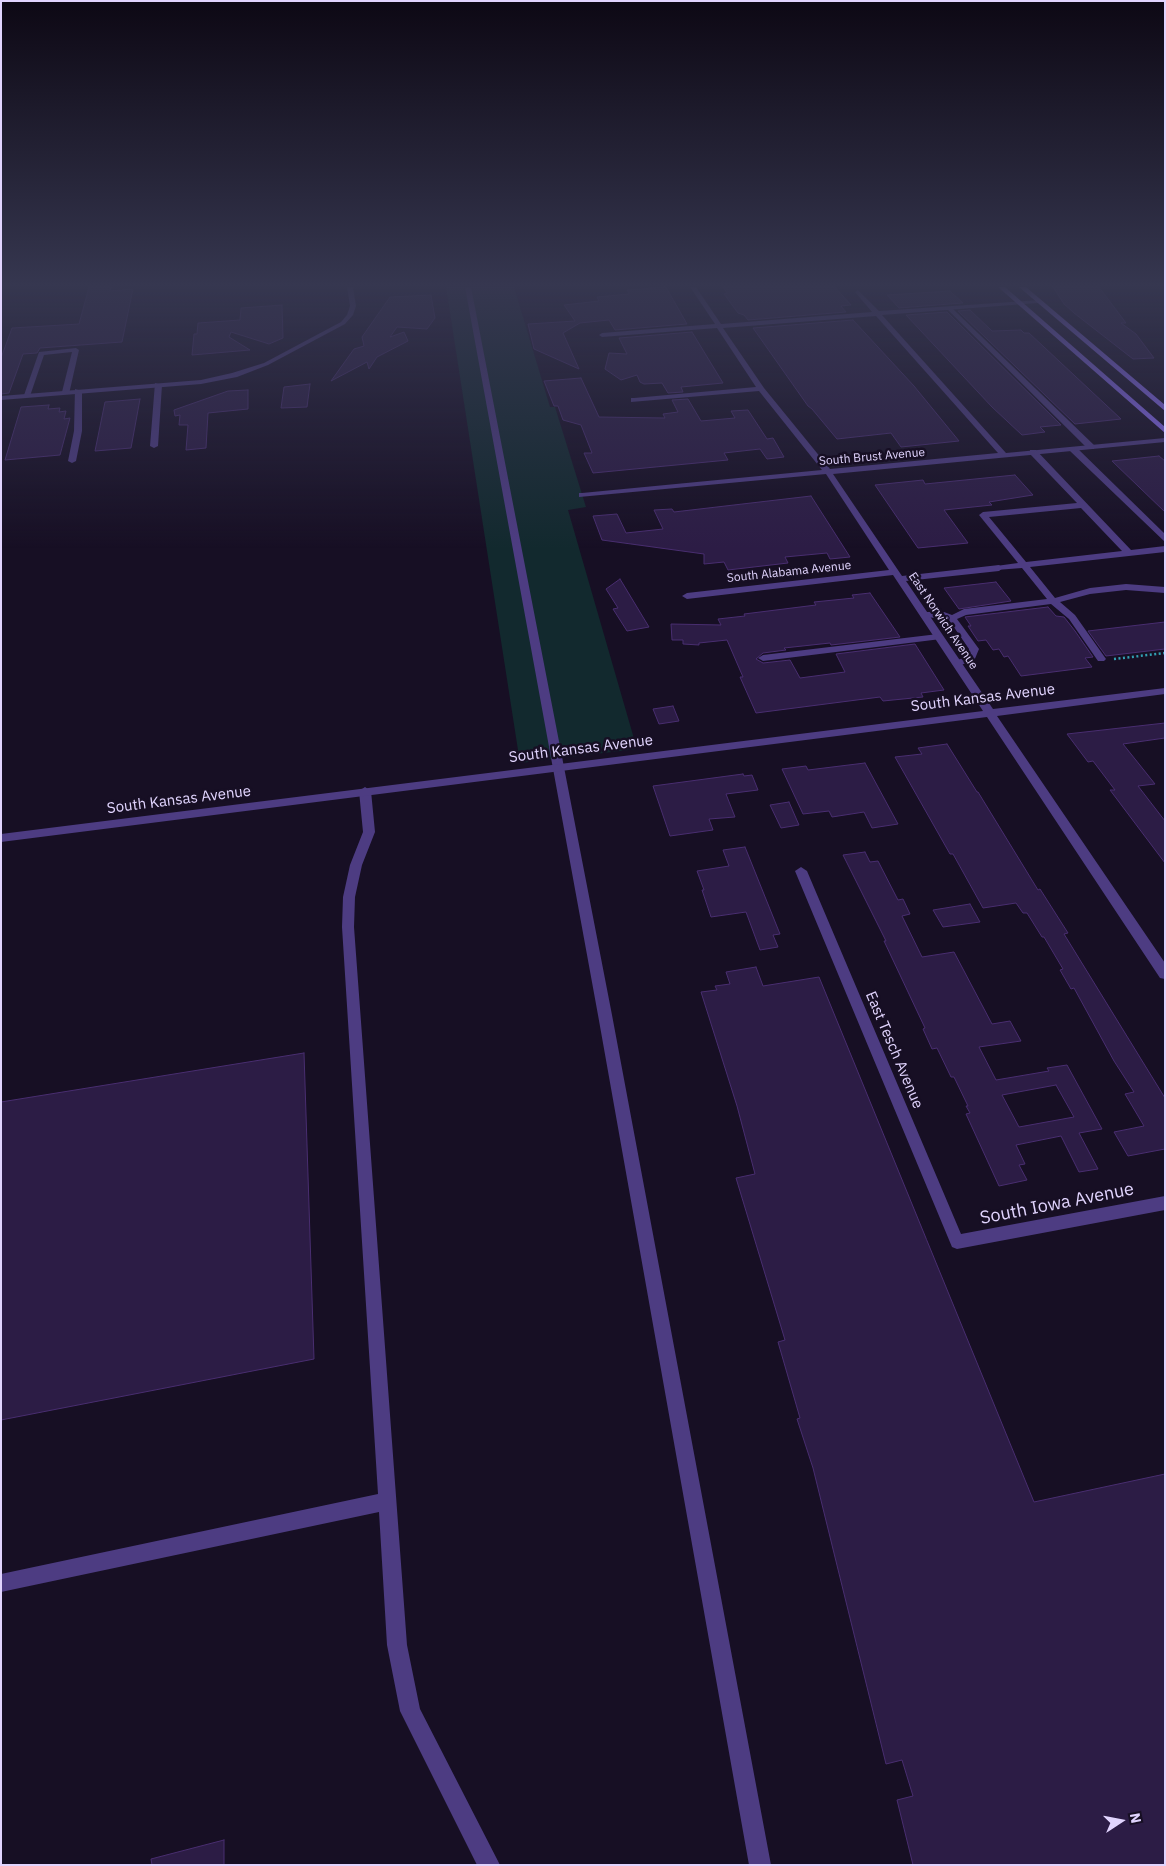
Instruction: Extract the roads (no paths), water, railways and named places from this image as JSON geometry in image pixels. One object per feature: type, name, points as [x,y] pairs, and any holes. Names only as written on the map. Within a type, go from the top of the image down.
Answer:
[{"type":"main road","points":[[1101,374],[1165,431]]},
{"type":"main road","points":[[1124,374],[1165,409]]},
{"type":"street","points":[[26,396],[34,374]]},
{"type":"street","points":[[66,392],[70,374]]},
{"type":"street","points":[[1,398],[201,382],[237,374]]},
{"type":"street","points":[[484,374],[557,768],[609,1034],[760,1865]]},
{"type":"street","name":"East Norwich Avenue","points":[[751,374],[761,390],[828,472],[1165,974]]},
{"type":"street","points":[[931,374],[1004,455]]},
{"type":"street","points":[[1017,374],[1092,447]]},
{"type":"street","points":[[154,446],[158,385]]},
{"type":"street","points":[[634,400],[761,390]]},
{"type":"street","points":[[72,461],[78,430],[78,392]]},
{"type":"street","name":"South Brust Avenue","points":[[582,495],[1165,440]]},
{"type":"street","points":[[1074,449],[1165,539]]},
{"type":"street","points":[[1033,452],[1129,554]]},
{"type":"street","points":[[1083,505],[983,515],[1053,601],[1072,617],[1101,659]]},
{"type":"street","name":"South Alabama Avenue","points":[[687,596],[999,568],[1165,549]]},
{"type":"street","points":[[952,618],[964,612],[1053,601],[1090,591],[1126,587],[1165,590]]},
{"type":"street","points":[[923,614],[952,618],[974,649],[972,658],[957,663]]},
{"type":"street","points":[[763,658],[938,637]]},
{"type":"street","name":"South Kansas Avenue","points":[[1,838],[1165,691]]},
{"type":"street","points":[[365,791],[369,832],[356,865],[349,897],[348,927],[397,1645],[410,1711],[489,1865]]},
{"type":"street","name":"East Tesch Avenue","points":[[801,871],[957,1242]]},
{"type":"street","name":"South Iowa Avenue","points":[[957,1242],[1165,1202]]},
{"type":"street","points":[[1,1583],[388,1501]]}]
